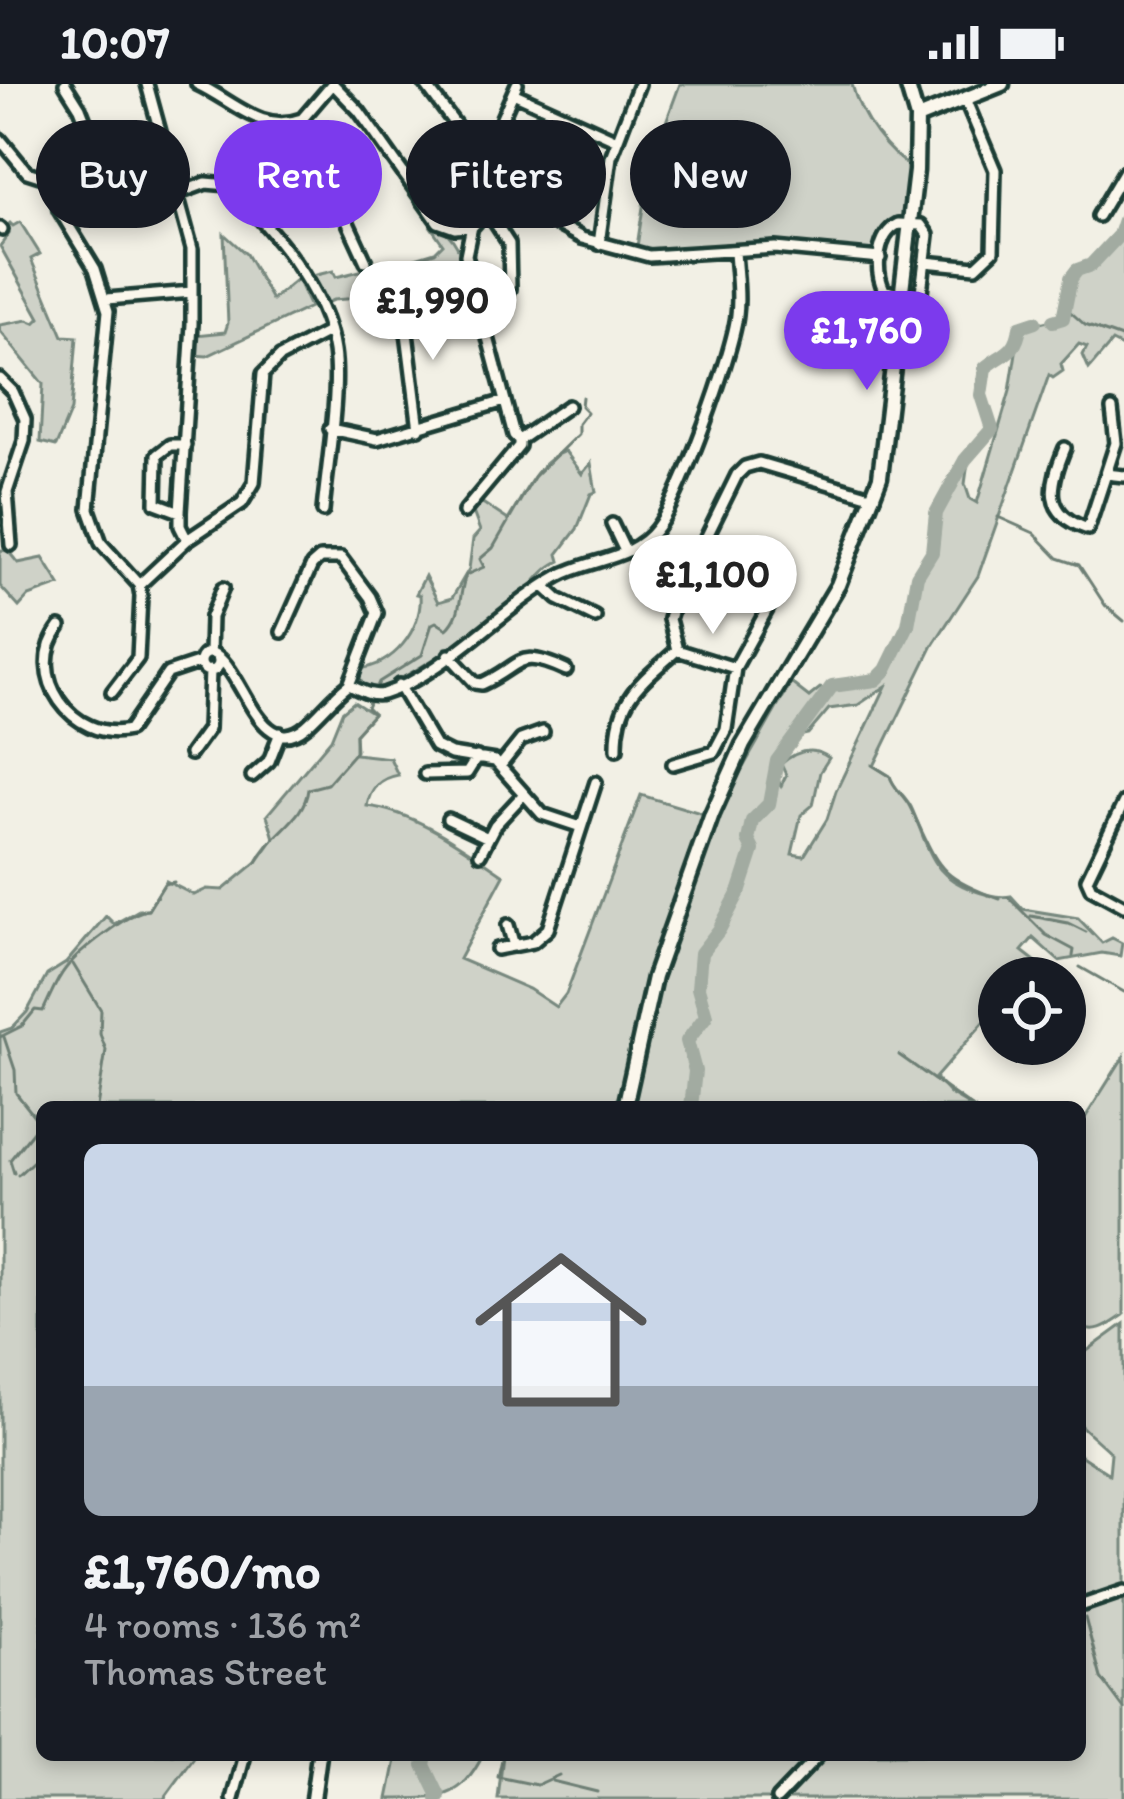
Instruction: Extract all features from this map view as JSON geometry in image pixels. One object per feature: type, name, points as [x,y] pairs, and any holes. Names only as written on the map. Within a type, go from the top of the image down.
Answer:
[{"type":"main road","points":[[626,1101],[654,977],[712,814],[743,746],[831,599],[874,497],[886,449],[910,224],[917,118],[907,84]]},
{"type":"main road","points":[[917,118],[1001,84]]},
{"type":"main road","points":[[311,1796],[318,1761]]},
{"type":"street","points":[[65,84],[85,120]]},
{"type":"street","points":[[196,84],[259,120]]},
{"type":"street","points":[[299,120],[332,84],[359,111],[406,180]]},
{"type":"street","points":[[425,84],[451,120]]},
{"type":"street","points":[[599,244],[607,176],[639,84]]},
{"type":"street","points":[[151,85],[159,120]]},
{"type":"street","points":[[505,120],[515,88],[617,140]]},
{"type":"street","points":[[925,262],[976,267],[993,251],[996,180],[965,99]]},
{"type":"street","points":[[0,139],[27,172],[36,175]]},
{"type":"street","points":[[1098,216],[1124,172]]},
{"type":"street","points":[[190,189],[206,183],[230,185],[293,259],[328,332],[335,368],[323,511]]},
{"type":"street","points":[[921,225],[928,236],[921,292],[902,298],[881,286],[880,258],[882,240],[891,226],[921,225]]},
{"type":"street","points":[[70,228],[106,299],[108,328],[89,509],[101,543],[140,585],[138,658],[112,692]]},
{"type":"street","points":[[187,228],[193,292],[180,512],[187,540]]},
{"type":"street","points":[[350,228],[366,262]]},
{"type":"street","points":[[449,228],[466,249],[519,440],[519,446],[464,512]]},
{"type":"street","points":[[466,249],[471,228]]},
{"type":"street","points":[[499,228],[509,244],[510,289]]},
{"type":"street","points":[[563,228],[599,244],[650,256],[775,248],[880,258]]},
{"type":"street","points":[[349,685],[374,695],[399,686],[563,574],[625,551],[652,534],[688,464],[736,326],[736,251]]},
{"type":"street","points":[[106,299],[193,292]]},
{"type":"street","points":[[403,301],[419,429]]},
{"type":"street","points":[[140,585],[187,540],[242,503],[253,488],[260,384],[266,369],[328,332]]},
{"type":"street","points":[[0,379],[13,392],[25,419],[24,441],[3,490],[11,544]]},
{"type":"street","points":[[329,429],[377,440],[505,401]]},
{"type":"street","points":[[519,440],[568,406]]},
{"type":"street","points":[[1065,448],[1053,489],[1056,506],[1068,521],[1088,529],[1116,442],[1112,409]]},
{"type":"street","points":[[180,512],[156,503],[157,455],[170,446],[185,446]]},
{"type":"street","points":[[677,650],[670,613],[737,475],[751,464],[874,497]]},
{"type":"street","points":[[1106,474],[1124,476]]},
{"type":"street","points":[[612,524],[625,551]]},
{"type":"street","points":[[673,764],[714,752],[726,729],[735,668],[772,605],[774,589],[706,540]]},
{"type":"street","points":[[61,627],[49,647],[50,681],[72,717],[87,726],[119,732],[129,730],[168,673],[211,662],[231,672],[262,725],[280,733],[304,728],[349,685],[376,613],[341,558],[328,556],[312,565],[282,632]]},
{"type":"street","points":[[544,586],[595,617]]},
{"type":"street","points":[[190,754],[208,729],[211,617],[223,588]]},
{"type":"street","points":[[677,650],[735,668]]},
{"type":"street","points":[[617,749],[620,714],[634,690],[677,650]]},
{"type":"street","points":[[449,655],[475,683],[482,684],[525,658],[565,666]]},
{"type":"street","points":[[399,686],[435,746],[501,765],[542,814],[581,827]]},
{"type":"street","points":[[501,765],[521,740],[543,732]]},
{"type":"street","points":[[252,776],[269,761],[280,733]]},
{"type":"street","points":[[425,774],[467,773],[477,757]]},
{"type":"street","points":[[497,949],[533,942],[548,929],[596,782]]},
{"type":"street","points":[[480,854],[499,819],[524,794]]},
{"type":"street","points":[[1124,802],[1087,879],[1090,888],[1124,906]]},
{"type":"street","points":[[448,819],[488,838]]},
{"type":"street","points":[[508,925],[514,946]]},
{"type":"street","points":[[1086,1604],[1124,1591]]},
{"type":"street","points":[[233,1799],[243,1761]]},
{"type":"street","points":[[777,1799],[813,1761]]},
{"type":"shaded area","points":[[680,84],[852,84],[876,134],[916,171],[910,224],[891,227],[880,258],[814,250],[636,253],[640,228],[791,228],[791,120],[667,120]]},
{"type":"shaded area","points":[[1124,220],[1124,348],[1112,342],[1089,369],[1083,355],[1087,347],[1079,344],[1061,364],[1063,371],[1053,378],[1049,375],[978,576],[933,645],[874,766],[890,776],[908,803],[931,855],[946,875],[983,893],[1011,896],[1023,909],[1078,918],[1102,943],[1112,938],[1122,943],[1120,956],[1054,957],[1033,938],[1022,951],[1030,957],[978,957],[978,1029],[935,1078],[962,1101],[632,1101],[633,1094],[630,1101],[36,1101],[36,1761],[192,1761],[164,1799],[0,1799],[0,1032],[12,1028],[27,1012],[47,975],[66,963],[106,916],[114,924],[148,910],[166,881],[194,895],[207,889],[223,890],[257,862],[274,838],[267,815],[331,739],[342,712],[354,702],[373,714],[355,734],[355,754],[390,758],[398,775],[377,785],[367,806],[421,823],[504,875],[459,959],[529,989],[556,1007],[566,994],[641,795],[714,817],[689,896],[724,801],[791,683],[809,697],[820,688],[875,680],[886,670],[908,625],[917,576],[932,553],[936,513],[969,455],[965,484],[970,499],[977,503],[1010,391],[1020,327],[1063,318],[1077,270],[1091,265],[1118,236]],"holes":[[[886,686],[827,819],[804,856],[792,854],[801,815],[813,805],[820,772],[829,758],[811,751],[793,756],[781,764],[786,775],[781,786],[777,766],[782,754],[794,737],[808,734],[829,709],[858,705]]]},
{"type":"shaded area","points":[[20,222],[40,254],[31,259],[63,336],[77,337],[71,410],[56,446],[40,442],[43,384],[0,331],[0,325],[35,323],[40,318],[0,246],[9,234],[4,229]]},
{"type":"shaded area","points":[[432,228],[445,231],[456,245],[469,290],[387,302],[385,296],[333,300],[320,306],[308,277],[380,269],[435,252],[443,244]]},
{"type":"shaded area","points":[[224,234],[246,254],[272,300],[297,279],[310,307],[207,356],[194,355],[195,335],[225,332],[228,323]]},
{"type":"shaded area","points":[[565,451],[582,474],[591,463],[596,492],[558,554],[560,561],[502,612],[435,658],[382,689],[362,684],[357,669],[382,662],[411,633],[420,608],[416,594],[425,576],[438,602],[452,598],[469,569],[473,539],[480,531],[473,512],[481,502],[508,520],[538,471]]},
{"type":"shaded area","points":[[0,550],[8,551],[18,563],[43,558],[60,585],[29,596],[19,607],[0,586]]},
{"type":"shaded area","points":[[1124,1056],[1124,1315],[1092,1330],[1086,1328],[1086,1116]]},
{"type":"shaded area","points":[[1124,1324],[1124,1587],[1086,1600],[1086,1459],[1109,1474],[1111,1453],[1086,1430],[1086,1352]]},
{"type":"shaded area","points":[[1124,1597],[1124,1799],[782,1799],[819,1761],[1086,1761],[1086,1609]]},
{"type":"shaded area","points":[[396,1761],[480,1761],[448,1794],[388,1799]]},
{"type":"shaded area","points":[[502,1761],[807,1761],[772,1799],[498,1799]]},
{"type":"waterway","points":[[1053,321],[1063,318],[1071,278],[1091,265],[1119,235],[1124,220]]},
{"type":"waterway","points":[[1066,308],[1085,325],[1124,339]]},
{"type":"waterway","points":[[692,1101],[695,1071],[687,1041],[706,1016],[698,988],[701,953],[740,890],[753,850],[748,840],[752,821],[769,804],[777,761],[832,686],[876,680],[886,670],[908,625],[917,576],[932,552],[936,513],[965,460],[992,429],[981,395],[985,368],[1012,347],[1020,327],[1035,322]]},
{"type":"waterway","points":[[376,689],[379,682],[422,655],[432,624],[447,629],[452,623],[466,575],[484,567],[480,559],[493,548],[534,477],[578,434],[578,424],[587,412],[581,406],[582,397]]},
{"type":"waterway","points":[[998,517],[1034,533],[1058,558],[1079,565],[1105,605],[1124,621]]},
{"type":"waterway","points":[[257,862],[301,809],[308,789],[327,784],[356,751],[355,734],[373,714],[367,708],[370,700]]},
{"type":"waterway","points":[[872,765],[890,776],[941,866],[962,883],[1000,899]]},
{"type":"waterway","points":[[0,1037],[22,1026],[35,1010],[43,1011],[73,961],[118,925],[148,910],[164,884],[174,882]]},
{"type":"waterway","points":[[1008,897],[1046,935],[1074,950],[1073,956]]},
{"type":"waterway","points":[[1031,916],[1068,923],[1086,932]]},
{"type":"waterway","points":[[73,964],[101,1010],[100,1034],[106,1050],[98,1101]]},
{"type":"waterway","points":[[1086,970],[1124,992]]},
{"type":"waterway","points":[[4,1037],[15,1070],[16,1093],[36,1118]]},
{"type":"waterway","points":[[899,1055],[964,1101]]},
{"type":"waterway","points":[[14,1173],[10,1160],[36,1127]]},
{"type":"waterway","points":[[18,1175],[36,1159]]},
{"type":"waterway","points":[[1086,1622],[1101,1678],[1124,1709]]},
{"type":"waterway","points":[[425,1761],[437,1799]]},
{"type":"waterway","points":[[502,1761],[498,1777],[537,1785],[559,1775]]},
{"type":"waterway","points":[[552,1781],[597,1792]]}]
